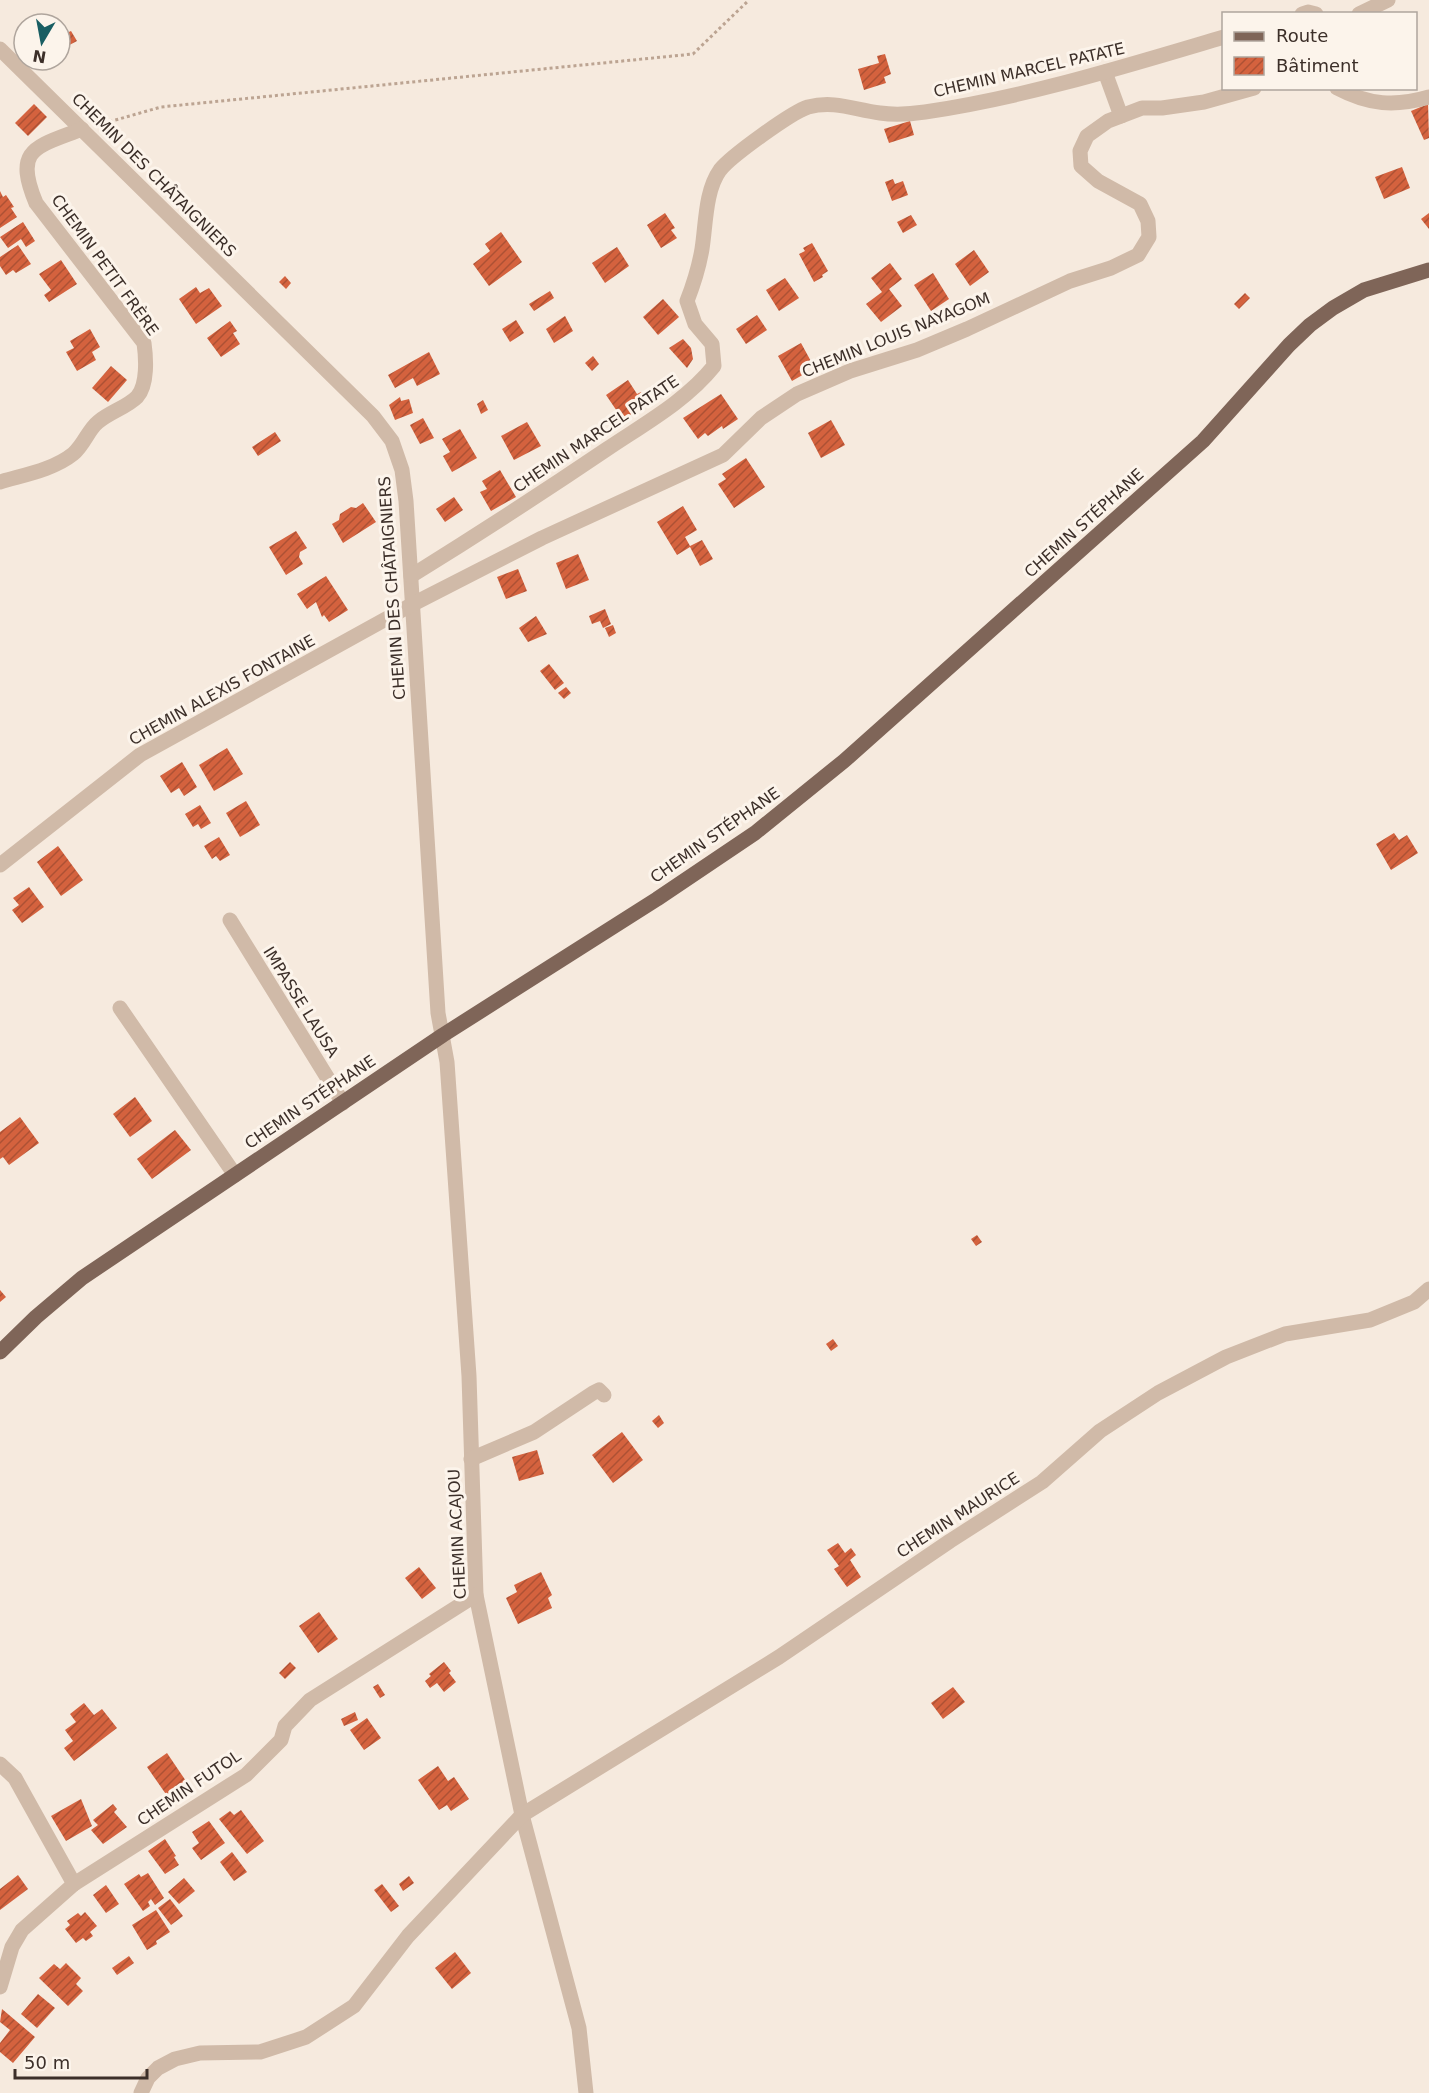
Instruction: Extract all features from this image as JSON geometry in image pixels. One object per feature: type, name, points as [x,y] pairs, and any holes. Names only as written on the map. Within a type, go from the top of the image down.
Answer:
[{"type":"main road","name":"CHEMIN STÉPHANE","points":[[0,1352],[36,1317],[82,1278],[443,1035],[657,899],[755,833],[844,761],[1203,441],[1289,345],[1310,325],[1364,290],[1429,270]]},
{"type":"street","points":[[1363,12],[1388,0]]},
{"type":"street","name":"CHEMIN MARCEL PATATE","points":[[411,576],[536,497],[699,385],[714,366],[712,344],[695,324],[687,301],[696,278],[707,202],[720,171],[738,153],[772,128],[808,107],[844,105],[880,113],[922,113],[975,104],[1106,72],[1222,38]]},
{"type":"street","name":"CHEMIN DES CHÂTAIGNIERS","points":[[0,49],[373,416],[392,441],[403,480],[413,604],[438,1013],[443,1035]]},
{"type":"street","points":[[1106,72],[1121,116]]},
{"type":"street","name":"CHEMIN LOUIS NAYAGOM","points":[[413,604],[542,538],[723,455],[761,418],[798,394],[849,371],[927,345],[1070,281],[1111,268],[1138,255],[1149,237],[1148,221],[1140,204],[1098,181],[1081,166],[1080,151],[1087,136],[1108,121],[1142,108],[1162,108],[1204,102],[1247,90]]},
{"type":"street","points":[[1341,90],[1357,99],[1393,104],[1429,97]]},
{"type":"street","name":"CHEMIN PETIT FRÈRE","points":[[0,482],[51,466],[72,455],[97,423],[138,396],[144,380],[146,360],[144,343],[36,203],[28,183],[26,164],[38,146],[82,129]]},
{"type":"street","name":"CHEMIN ALEXIS FONTAINE","points":[[0,865],[140,755],[413,604]]},
{"type":"street","name":"IMPASSE LAUSA","points":[[230,920],[343,1103]]},
{"type":"street","points":[[120,1008],[234,1175]]},
{"type":"street","name":"CHEMIN ACAJOU","points":[[443,1035],[447,1062],[468,1365],[476,1595],[522,1815],[579,2028],[586,2093]]},
{"type":"street","name":"CHEMIN MAURICE","points":[[141,2093],[148,2078],[158,2068],[175,2059],[200,2054],[260,2052],[306,2037],[354,2006],[408,1936],[522,1815],[779,1657],[950,1541],[1042,1482],[1100,1431],[1158,1392],[1226,1357],[1285,1334],[1370,1320],[1414,1302],[1429,1289]]},
{"type":"street","points":[[471,1459],[534,1432],[599,1390],[604,1395]]},
{"type":"street","name":"CHEMIN FUTOL","points":[[0,1987],[12,1947],[22,1930],[74,1884],[246,1775],[281,1740],[285,1726],[310,1700],[476,1595]]},
{"type":"street","points":[[0,1764],[15,1778],[74,1884]]},
{"type":"path","points":[[82,129],[161,107],[693,54],[749,0]]},
{"type":"building","points":[[72,33],[77,41],[72,44]]},
{"type":"building","points":[[885,54],[891,74],[884,77],[886,83],[864,90],[858,69],[879,63],[877,56]]},
{"type":"building","points":[[34,104],[47,117],[28,136],[15,123]]},
{"type":"building","points":[[1428,104],[1429,138],[1424,140],[1411,111]]},
{"type":"building","points":[[910,121],[914,135],[889,143],[884,129]]},
{"type":"building","points":[[1402,167],[1410,188],[1384,199],[1375,177]]},
{"type":"building","points":[[893,179],[895,184],[903,181],[908,195],[892,201],[885,182]]},
{"type":"building","points":[[0,191],[3,197],[6,195],[14,207],[11,208],[17,217],[0,228]]},
{"type":"building","points":[[665,213],[675,228],[671,230],[677,238],[661,248],[647,225]]},
{"type":"building","points":[[1429,213],[1429,229],[1421,219]]},
{"type":"building","points":[[911,215],[917,225],[903,233],[897,222]]},
{"type":"building","points":[[23,222],[35,241],[26,247],[21,239],[8,248],[0,237]]},
{"type":"building","points":[[501,232],[522,262],[489,286],[473,264],[490,251],[485,244]]},
{"type":"building","points":[[812,243],[828,271],[814,282],[799,254],[805,251],[803,248]]},
{"type":"building","points":[[18,245],[31,264],[16,273],[13,270],[6,275],[0,266],[0,257]]},
{"type":"building","points":[[617,247],[629,266],[605,283],[592,263]]},
{"type":"building","points":[[974,250],[989,272],[970,286],[955,264]]},
{"type":"building","points":[[61,260],[77,284],[49,302],[44,295],[51,290],[39,274]]},
{"type":"building","points":[[890,263],[902,279],[889,289],[902,306],[881,322],[866,304],[882,292],[871,278]]},
{"type":"building","points":[[933,273],[949,299],[931,311],[914,285]]},
{"type":"building","points":[[285,276],[291,283],[286,289],[279,282]]},
{"type":"building","points":[[785,278],[799,298],[779,311],[766,290]]},
{"type":"building","points":[[196,287],[200,293],[209,288],[222,306],[196,324],[179,299]]},
{"type":"building","points":[[550,291],[554,298],[534,311],[529,304]]},
{"type":"building","points":[[1245,293],[1250,298],[1239,309],[1234,304]]},
{"type":"building","points":[[663,299],[679,317],[658,335],[643,317]]},
{"type":"building","points":[[757,315],[767,330],[746,344],[736,329]]},
{"type":"building","points":[[565,316],[573,331],[554,343],[546,329]]},
{"type":"building","points":[[516,320],[524,333],[510,342],[502,329]]},
{"type":"building","points":[[230,321],[237,331],[233,333],[240,344],[221,357],[207,338]]},
{"type":"building","points":[[90,329],[100,347],[92,352],[96,360],[77,371],[66,352],[74,348],[70,341]]},
{"type":"building","points":[[683,339],[691,348],[693,359],[687,368],[669,348]]},
{"type":"building","points":[[801,343],[813,365],[804,370],[806,373],[792,381],[778,356]]},
{"type":"building","points":[[429,352],[440,374],[417,386],[413,378],[395,388],[388,375]]},
{"type":"building","points":[[593,356],[599,364],[592,371],[585,363]]},
{"type":"building","points":[[111,366],[127,380],[108,402],[92,388]]},
{"type":"building","points":[[628,380],[637,394],[641,392],[648,402],[623,420],[606,395]]},
{"type":"building","points":[[721,394],[738,419],[708,436],[705,433],[698,439],[683,418]]},
{"type":"building","points":[[400,397],[401,401],[409,399],[413,413],[395,420],[389,405]]},
{"type":"building","points":[[483,400],[488,410],[481,414],[477,404]]},
{"type":"building","points":[[423,418],[434,438],[420,444],[410,425]]},
{"type":"building","points":[[831,420],[845,445],[821,458],[808,433]]},
{"type":"building","points":[[527,422],[541,446],[514,460],[501,436]]},
{"type":"building","points":[[460,429],[477,458],[452,472],[443,456],[450,452],[442,439]]},
{"type":"building","points":[[275,432],[281,441],[258,456],[252,447]]},
{"type":"building","points":[[746,458],[765,487],[734,508],[718,484],[726,479],[722,474]]},
{"type":"building","points":[[500,470],[516,497],[491,511],[480,492],[487,489],[482,481]]},
{"type":"building","points":[[454,497],[463,510],[445,522],[436,509]]},
{"type":"building","points":[[363,503],[376,522],[343,543],[332,524],[339,520],[340,514]]},
{"type":"building","points":[[683,506],[697,530],[685,537],[690,546],[702,540],[713,559],[700,566],[690,547],[677,555],[657,522]]},
{"type":"building","points":[[296,531],[307,548],[300,552],[299,557],[303,564],[286,575],[269,547]]},
{"type":"building","points":[[578,554],[589,580],[566,589],[556,563]]},
{"type":"building","points":[[518,569],[527,591],[506,599],[497,577]]},
{"type":"building","points":[[326,576],[348,610],[329,622],[324,615],[322,617],[316,602],[307,609],[297,594]]},
{"type":"building","points":[[605,609],[611,624],[603,628],[600,621],[592,624],[589,616]]},
{"type":"building","points":[[536,616],[547,634],[528,642],[519,628]]},
{"type":"building","points":[[613,625],[616,633],[609,637],[605,628]]},
{"type":"building","points":[[549,664],[564,683],[555,690],[540,671]]},
{"type":"building","points":[[566,687],[571,693],[564,699],[558,693]]},
{"type":"building","points":[[227,748],[243,774],[214,791],[199,765]]},
{"type":"building","points":[[182,762],[197,787],[184,796],[179,788],[171,793],[160,776]]},
{"type":"building","points":[[246,801],[260,825],[240,837],[226,813]]},
{"type":"building","points":[[200,805],[211,823],[201,829],[198,824],[193,827],[185,814]]},
{"type":"building","points":[[1394,833],[1399,840],[1407,835],[1418,853],[1391,870],[1376,844]]},
{"type":"building","points":[[219,837],[230,855],[220,861],[216,856],[212,859],[204,846]]},
{"type":"building","points":[[58,846],[83,880],[61,896],[37,862]]},
{"type":"building","points":[[29,887],[44,907],[22,923],[12,910],[19,905],[13,898]]},
{"type":"building","points":[[135,1097],[152,1121],[130,1137],[113,1114]]},
{"type":"building","points":[[20,1117],[39,1143],[9,1165],[3,1157],[0,1159],[0,1132]]},
{"type":"building","points":[[175,1130],[191,1150],[152,1179],[137,1159]]},
{"type":"building","points":[[977,1235],[982,1242],[976,1246],[971,1239]]},
{"type":"building","points":[[0,1290],[6,1297],[0,1302]]},
{"type":"building","points":[[833,1339],[838,1346],[831,1351],[826,1344]]},
{"type":"building","points":[[659,1415],[664,1423],[658,1428],[652,1421]]},
{"type":"building","points":[[622,1432],[643,1460],[613,1483],[592,1455]]},
{"type":"building","points":[[537,1450],[544,1474],[519,1481],[512,1457]]},
{"type":"building","points":[[838,1543],[845,1553],[851,1548],[856,1555],[850,1560],[861,1577],[847,1587],[834,1569],[839,1566],[827,1550]]},
{"type":"building","points":[[419,1567],[436,1588],[422,1599],[405,1578]]},
{"type":"building","points":[[541,1572],[552,1595],[548,1598],[552,1608],[518,1624],[506,1598],[517,1592],[514,1585]]},
{"type":"building","points":[[319,1612],[338,1639],[318,1653],[299,1626]]},
{"type":"building","points":[[290,1662],[296,1668],[285,1679],[279,1673]]},
{"type":"building","points":[[444,1662],[456,1682],[444,1692],[437,1683],[430,1688],[425,1681],[431,1676],[429,1674]]},
{"type":"building","points":[[378,1684],[385,1695],[380,1698],[373,1687]]},
{"type":"building","points":[[953,1687],[965,1702],[943,1719],[931,1703]]},
{"type":"building","points":[[84,1703],[94,1715],[102,1709],[117,1728],[74,1761],[64,1748],[73,1741],[65,1730],[76,1722],[70,1714]]},
{"type":"building","points":[[355,1712],[358,1720],[344,1726],[341,1719]]},
{"type":"building","points":[[367,1718],[381,1738],[364,1750],[350,1730]]},
{"type":"building","points":[[167,1753],[190,1787],[170,1800],[147,1767]]},
{"type":"building","points":[[438,1766],[448,1781],[454,1777],[469,1799],[451,1811],[447,1805],[439,1810],[418,1780]]},
{"type":"building","points":[[81,1799],[92,1826],[66,1841],[51,1816]]},
{"type":"building","points":[[113,1804],[117,1809],[114,1812],[127,1827],[103,1844],[91,1830],[98,1825],[93,1820]]},
{"type":"building","points":[[241,1810],[264,1841],[247,1854],[219,1819],[230,1811],[234,1815]]},
{"type":"building","points":[[209,1821],[225,1843],[201,1860],[192,1848],[199,1843],[192,1832]]},
{"type":"building","points":[[165,1839],[179,1865],[165,1874],[148,1851]]},
{"type":"building","points":[[232,1852],[247,1872],[234,1881],[220,1862]]},
{"type":"building","points":[[148,1873],[164,1898],[155,1905],[151,1899],[148,1902],[150,1906],[143,1911],[124,1884],[139,1874],[141,1877]]},
{"type":"building","points":[[18,1875],[28,1889],[0,1910],[0,1889]]},
{"type":"building","points":[[409,1876],[414,1883],[403,1891],[399,1884]]},
{"type":"building","points":[[184,1878],[195,1891],[179,1904],[168,1892]]},
{"type":"building","points":[[382,1884],[399,1906],[391,1912],[374,1890]]},
{"type":"building","points":[[106,1885],[119,1904],[106,1913],[93,1895]]},
{"type":"building","points":[[170,1899],[183,1916],[171,1925],[158,1908]]},
{"type":"building","points":[[156,1910],[170,1932],[147,1950],[132,1925]]},
{"type":"building","points":[[85,1912],[97,1926],[90,1932],[93,1936],[86,1941],[83,1938],[76,1943],[65,1929],[70,1925],[67,1921],[78,1913],[81,1916]]},
{"type":"building","points":[[455,1952],[471,1973],[452,1989],[435,1968]]},
{"type":"building","points":[[129,1956],[134,1963],[117,1975],[112,1968]]},
{"type":"building","points":[[66,1963],[81,1978],[76,1984],[83,1991],[68,2006],[39,1978],[54,1964],[60,1969]]},
{"type":"building","points":[[38,1994],[55,2008],[37,2028],[21,2014]]},
{"type":"building","points":[[2,2009],[35,2037],[13,2063],[0,2052],[0,2043],[10,2030],[0,2022]]}]
